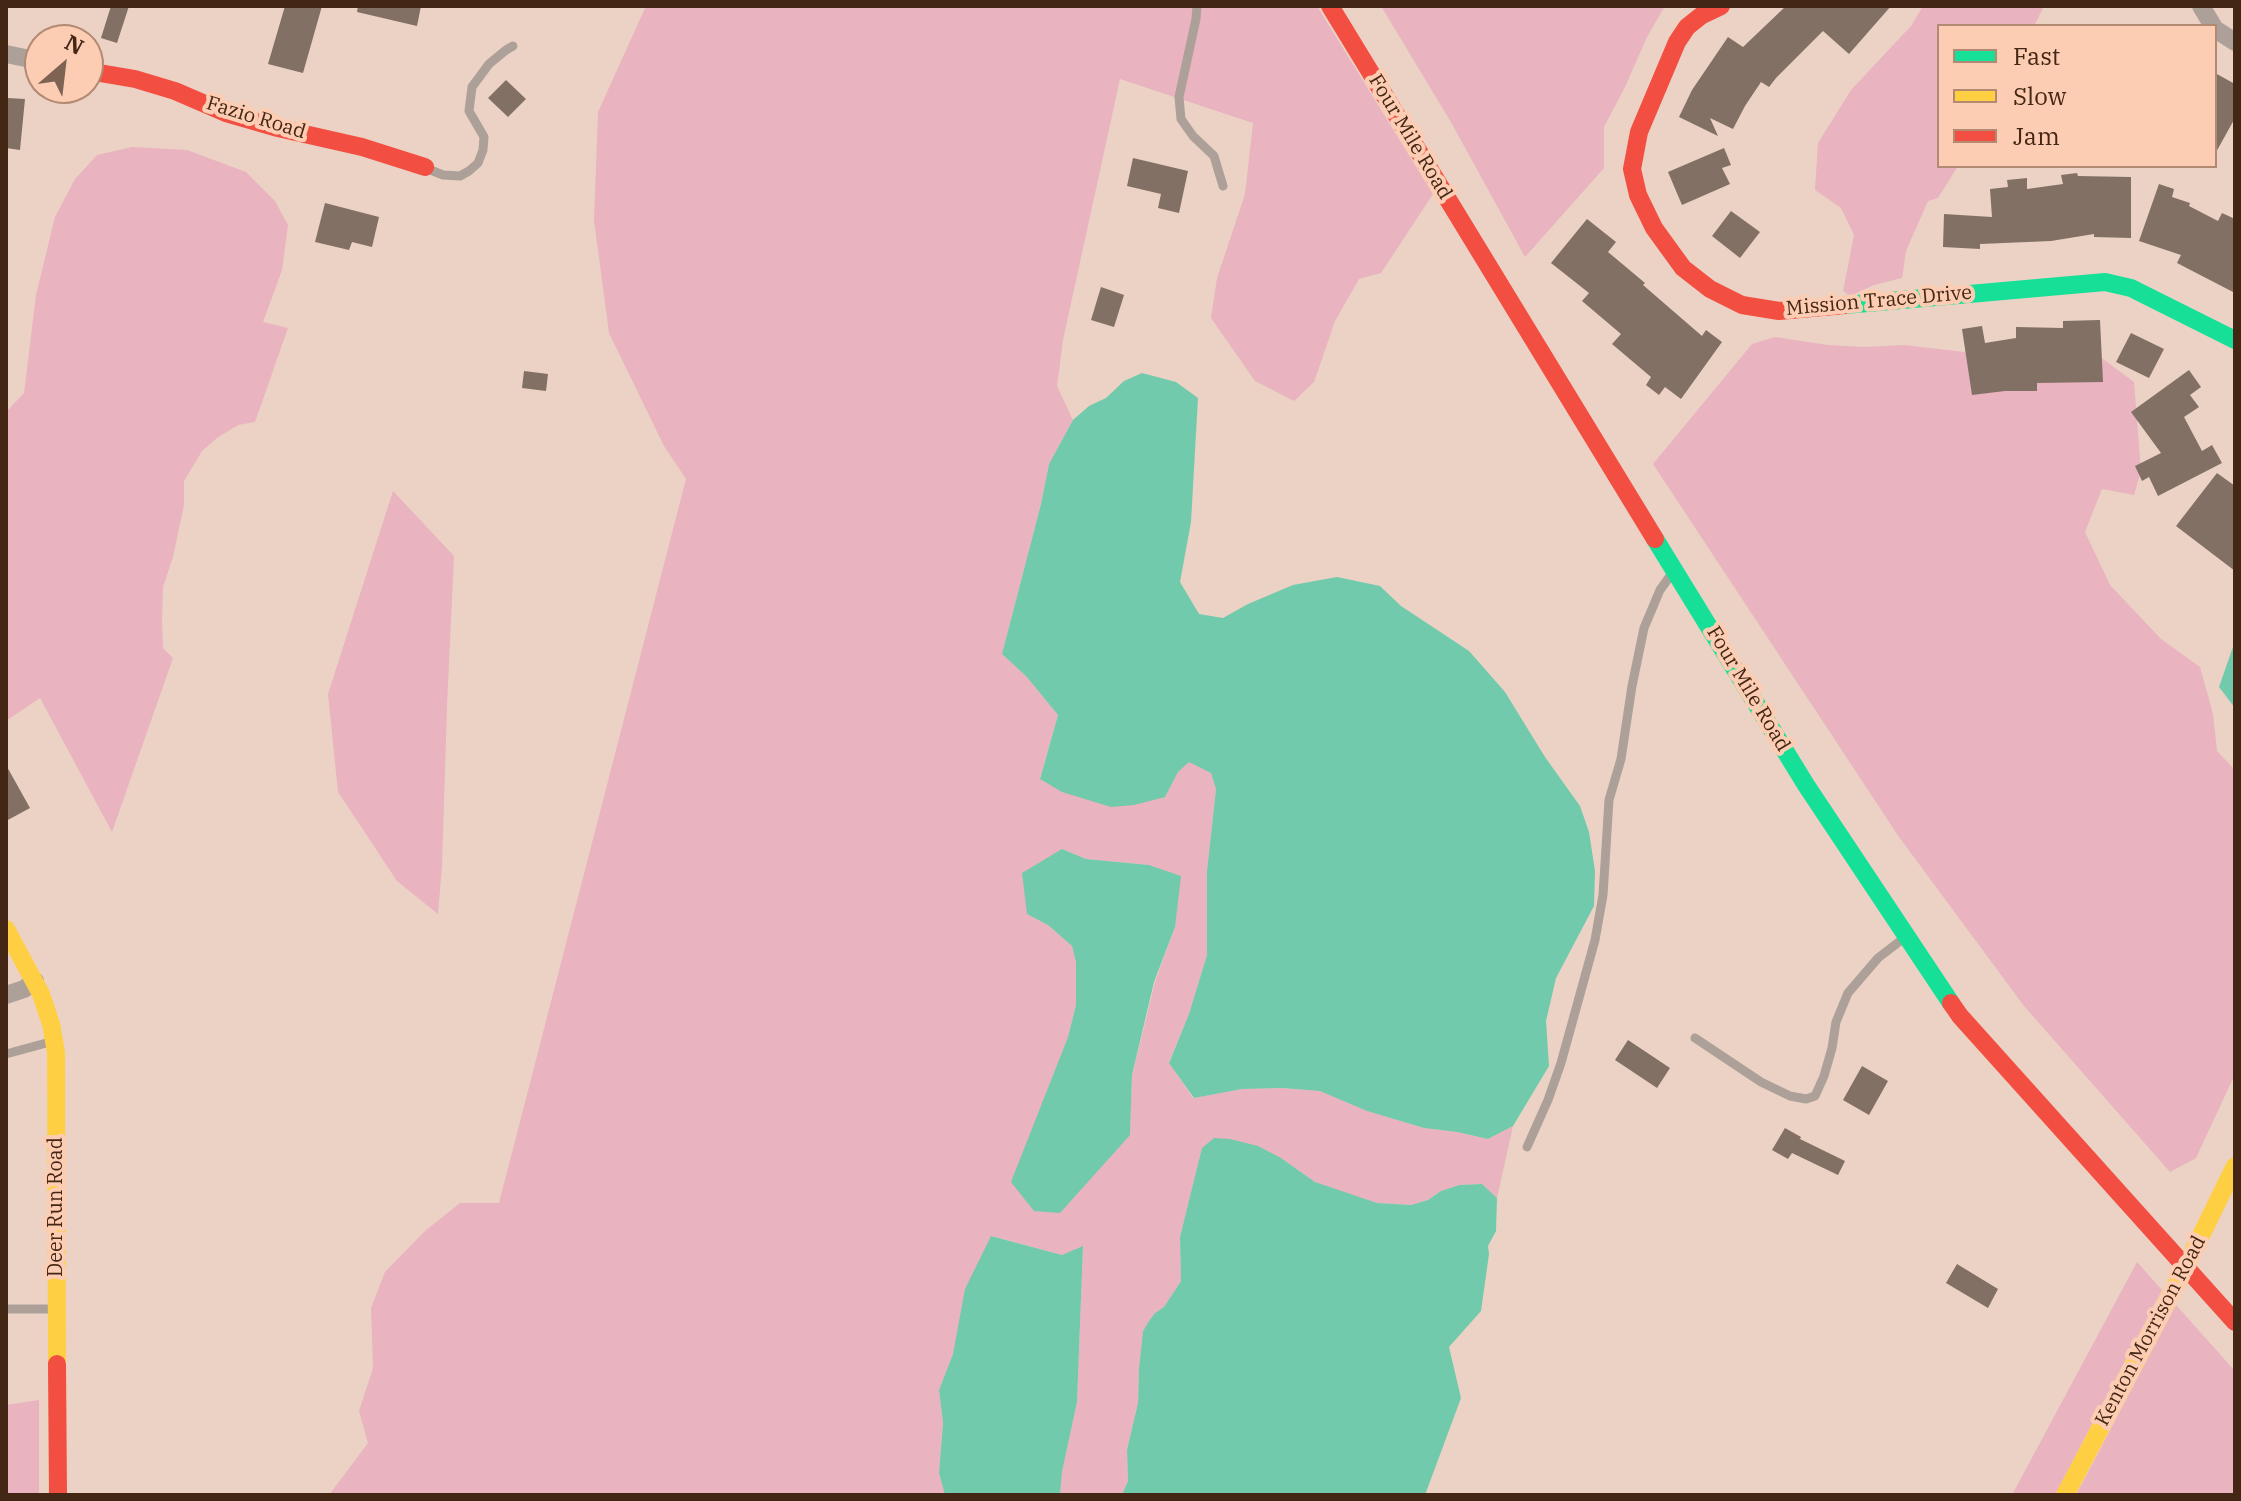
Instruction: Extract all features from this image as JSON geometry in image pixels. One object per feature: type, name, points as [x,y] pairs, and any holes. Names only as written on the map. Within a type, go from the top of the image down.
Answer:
[{"type":"main road","name":"Four Mile Road","points":[[1330,6],[1806,785],[1960,1016],[2235,1322]]},
{"type":"main road","name":"Mission Trace Drive","points":[[1721,6],[1687,27],[1677,42],[1639,132],[1632,169],[1638,195],[1654,228],[1683,268],[1710,289],[1742,305],[1779,311],[2105,282],[2131,288],[2235,340]]},
{"type":"main road","name":"Fazio Road","points":[[104,74],[175,91],[226,113],[362,147],[425,167]]},
{"type":"main road","name":"Deer Run Road","points":[[6,929],[35,981],[51,1024],[56,1052],[58,1495]]},
{"type":"main road","name":"Kenton Morrison Road","points":[[2065,1495],[2235,1166]]},
{"type":"street","points":[[2201,6],[2212,24]]},
{"type":"street","points":[[2217,29],[2235,42]]},
{"type":"street","points":[[6,995],[24,989],[35,981]]},
{"type":"lane","points":[[1197,6],[1179,97],[1181,119],[1214,156],[1223,186]]},
{"type":"lane","points":[[425,167],[443,175],[460,176],[478,163],[484,137],[469,111],[472,87],[489,64],[513,46]]},
{"type":"lane","points":[[1527,1147],[1557,1075],[1595,940],[1603,895],[1609,800],[1621,759],[1644,628],[1660,590],[1675,570]]},
{"type":"lane","points":[[1695,1038],[1761,1082],[1790,1096],[1806,1099],[1815,1096],[1828,1062],[1836,1022],[1848,993],[1878,958],[1907,936]]},
{"type":"lane","points":[[6,1054],[54,1041]]},
{"type":"lane","points":[[6,1309],[57,1309]]},
{"type":"shaded area","points":[[646,6],[1317,6],[1433,194],[1381,273],[1359,279],[1335,321],[1314,382],[1294,401],[1255,381],[1211,318],[1217,278],[1245,194],[1253,123],[1120,79],[1063,340],[1057,386],[1073,420],[1049,464],[1002,654],[1026,676],[1058,715],[1040,778],[1165,797],[1178,772],[1189,761],[1211,773],[1216,789],[1207,871],[1207,955],[1189,1014],[1169,1062],[1193,1098],[1242,1089],[1321,1091],[1367,1111],[1424,1128],[1488,1139],[1513,1126],[1497,1198],[1482,1184],[1459,1185],[1411,1205],[1377,1203],[1348,1194],[1315,1182],[1281,1158],[1202,1149],[1180,1237],[1181,1281],[1143,1331],[1138,1403],[1127,1450],[1128,1481],[1122,1495],[1060,1495],[1077,1402],[1083,1247],[1062,1255],[992,1236],[939,1390],[943,1423],[939,1473],[945,1495],[329,1495],[368,1443],[359,1411],[373,1368],[371,1308],[385,1272],[425,1231],[460,1203],[499,1203],[686,479],[664,446],[609,333],[594,220],[598,112]],"holes":[[[1062,849],[1086,859],[1149,865],[1175,927],[1155,982],[1132,1076],[1130,1135],[1012,1182],[1068,1037],[1076,1005],[1076,962],[1072,946],[1048,925],[1027,914]]]},
{"type":"shaded area","points":[[1381,6],[1665,6],[1604,127],[1604,168],[1525,257],[1452,124]]},
{"type":"shaded area","points":[[1923,6],[2044,6],[2035,24],[1937,24],[1937,168],[1957,168],[1938,198],[1928,201],[1906,251],[1902,278],[1874,285],[1850,296],[1843,291],[1854,235],[1841,208],[1815,190],[1818,143],[1851,90],[1911,26]]},
{"type":"shaded area","points":[[132,147],[187,150],[246,172],[275,201],[288,225],[282,270],[263,322],[288,328],[255,422],[238,425],[217,438],[202,451],[184,481],[184,505],[163,587],[163,648],[173,658],[112,832],[40,698],[6,721],[6,412],[24,393],[36,295],[55,217],[75,179],[97,155]]},
{"type":"shaded area","points":[[1775,337],[1828,345],[1904,345],[1964,352],[1999,365],[2074,365],[2103,359],[2134,382],[2141,471],[2134,495],[2102,489],[2085,532],[2110,585],[2161,639],[2200,667],[2213,714],[2217,751],[2235,770],[2235,1074],[2196,1158],[2170,1172],[2024,1006],[1899,837],[1653,464],[1752,344]]},
{"type":"shaded area","points":[[1142,373],[1176,382],[1198,398],[1191,522],[1180,582],[1199,614],[1223,618],[1293,585],[1337,577],[1380,586],[1401,606],[1469,651],[1505,692],[1580,806],[1589,832],[1595,871],[1594,906],[1556,978],[1546,1021],[1549,1066],[1513,1126],[1488,1139],[1424,1128],[1367,1111],[1320,1091],[1242,1089],[1194,1098],[1169,1063],[1189,1014],[1207,955],[1207,871],[1216,789],[1211,773],[1189,762],[1178,772],[1165,797],[1111,807],[1062,792],[1040,779],[1058,715],[1026,676],[1002,654],[1049,464],[1073,420],[1089,406],[1106,398],[1124,381]]},
{"type":"shaded area","points":[[393,491],[454,556],[438,914],[397,881],[338,792],[328,694]]},
{"type":"shaded area","points":[[2235,641],[2235,708],[2219,687]]},
{"type":"shaded area","points":[[1062,849],[1086,859],[1149,865],[1181,876],[1175,927],[1154,982],[1132,1075],[1130,1135],[1060,1213],[1034,1211],[1011,1182],[1068,1037],[1076,1005],[1076,962],[1072,946],[1048,925],[1027,914],[1022,873]]},
{"type":"shaded area","points":[[1214,1138],[1258,1146],[1315,1182],[1377,1203],[1411,1205],[1459,1185],[1482,1184],[1497,1198],[1496,1231],[1488,1246],[1481,1311],[1449,1347],[1461,1398],[1425,1495],[1122,1495],[1128,1481],[1127,1450],[1138,1403],[1143,1331],[1181,1281],[1180,1237],[1202,1148]]},
{"type":"shaded area","points":[[991,1236],[1062,1255],[1083,1246],[1077,1402],[1060,1495],[945,1495],[939,1473],[943,1423],[939,1390],[953,1354],[965,1289]]},
{"type":"shaded area","points":[[2137,1262],[2162,1290],[2055,1495],[2012,1495]]},
{"type":"shaded area","points":[[2176,1305],[2235,1371],[2235,1495],[2076,1495]]},
{"type":"shaded area","points":[[39,1400],[39,1495],[6,1495],[6,1405]]},
{"type":"building","points":[[111,6],[129,6],[117,43],[104,39]]},
{"type":"building","points":[[285,6],[322,6],[303,73],[268,64]]},
{"type":"building","points":[[358,6],[421,6],[417,26],[357,12]]},
{"type":"building","points":[[1786,6],[1891,6],[1849,54],[1823,31],[1769,87],[1761,82],[1733,129],[1710,118],[1718,136],[1679,117],[1692,90],[1728,37],[1743,47]]},
{"type":"building","points":[[2217,74],[2235,84],[2235,118],[2217,150]]},
{"type":"building","points":[[506,80],[526,99],[508,117],[488,98]]},
{"type":"building","points":[[8,98],[24,99],[20,150],[6,148]]},
{"type":"building","points":[[1724,148],[1731,165],[1722,168],[1730,184],[1682,205],[1668,172]]},
{"type":"building","points":[[1133,158],[1188,171],[1179,213],[1158,208],[1161,194],[1127,186]]},
{"type":"building","points":[[2077,173],[2078,176],[2131,177],[2131,238],[2094,237],[2094,234],[2051,241],[1980,244],[1980,249],[1943,247],[1944,214],[1992,217],[1990,189],[2008,187],[2007,180],[2027,178],[2027,189],[2063,184],[2061,175]]},
{"type":"building","points":[[2159,184],[2174,189],[2172,197],[2190,203],[2189,206],[2218,221],[2222,213],[2235,219],[2235,293],[2177,263],[2181,255],[2139,241]]},
{"type":"building","points":[[325,203],[379,217],[372,247],[352,242],[349,250],[315,242]]},
{"type":"building","points":[[1731,211],[1760,232],[1740,258],[1712,236]]},
{"type":"building","points":[[1587,219],[1616,242],[1608,252],[1645,283],[1643,285],[1702,336],[1706,330],[1722,342],[1681,399],[1665,387],[1659,395],[1646,385],[1651,377],[1612,344],[1621,334],[1582,301],[1589,293],[1551,263]]},
{"type":"building","points":[[1101,287],[1124,295],[1114,327],[1091,320]]},
{"type":"building","points":[[2100,320],[2103,382],[2037,383],[2037,391],[1972,395],[1962,329],[1982,326],[1985,343],[2016,338],[2016,327],[2063,328],[2063,321]]},
{"type":"building","points":[[2131,333],[2164,349],[2149,378],[2116,362]]},
{"type":"building","points":[[2189,370],[2201,387],[2190,395],[2199,407],[2184,417],[2202,451],[2212,445],[2222,463],[2158,496],[2149,477],[2142,481],[2135,466],[2161,453],[2131,412]]},
{"type":"building","points":[[524,371],[548,374],[546,391],[522,388]]},
{"type":"building","points":[[2217,473],[2235,486],[2235,571],[2176,526]]},
{"type":"building","points":[[6,765],[30,808],[6,821]]},
{"type":"building","points":[[1628,1040],[1670,1068],[1657,1088],[1615,1060]]},
{"type":"building","points":[[1862,1066],[1888,1081],[1869,1115],[1843,1100]]},
{"type":"building","points":[[1785,1128],[1800,1139],[1845,1161],[1838,1175],[1792,1153],[1788,1159],[1772,1150]]},
{"type":"building","points":[[1957,1264],[1998,1289],[1988,1308],[1946,1283]]},
{"type":"traffic: fast","points":[[1845,305],[2105,282],[2131,288],[2235,340]]},
{"type":"traffic: fast","points":[[1655,539],[1806,785],[1951,1003]]},
{"type":"traffic: slow","points":[[6,929],[41,994],[56,1052],[57,1364]]},
{"type":"traffic: slow","points":[[2065,1495],[2235,1166]]},
{"type":"traffic: jam","points":[[1330,6],[1655,539]]},
{"type":"traffic: jam","points":[[1721,6],[1687,27],[1677,42],[1639,132],[1632,169],[1638,195],[1654,228],[1683,268],[1710,289],[1742,305],[1779,311],[1845,305]]},
{"type":"traffic: jam","points":[[104,74],[175,91],[226,113],[362,147],[425,167]]},
{"type":"traffic: jam","points":[[1951,1003],[2235,1322]]},
{"type":"traffic: jam","points":[[57,1364],[58,1495]]}]
